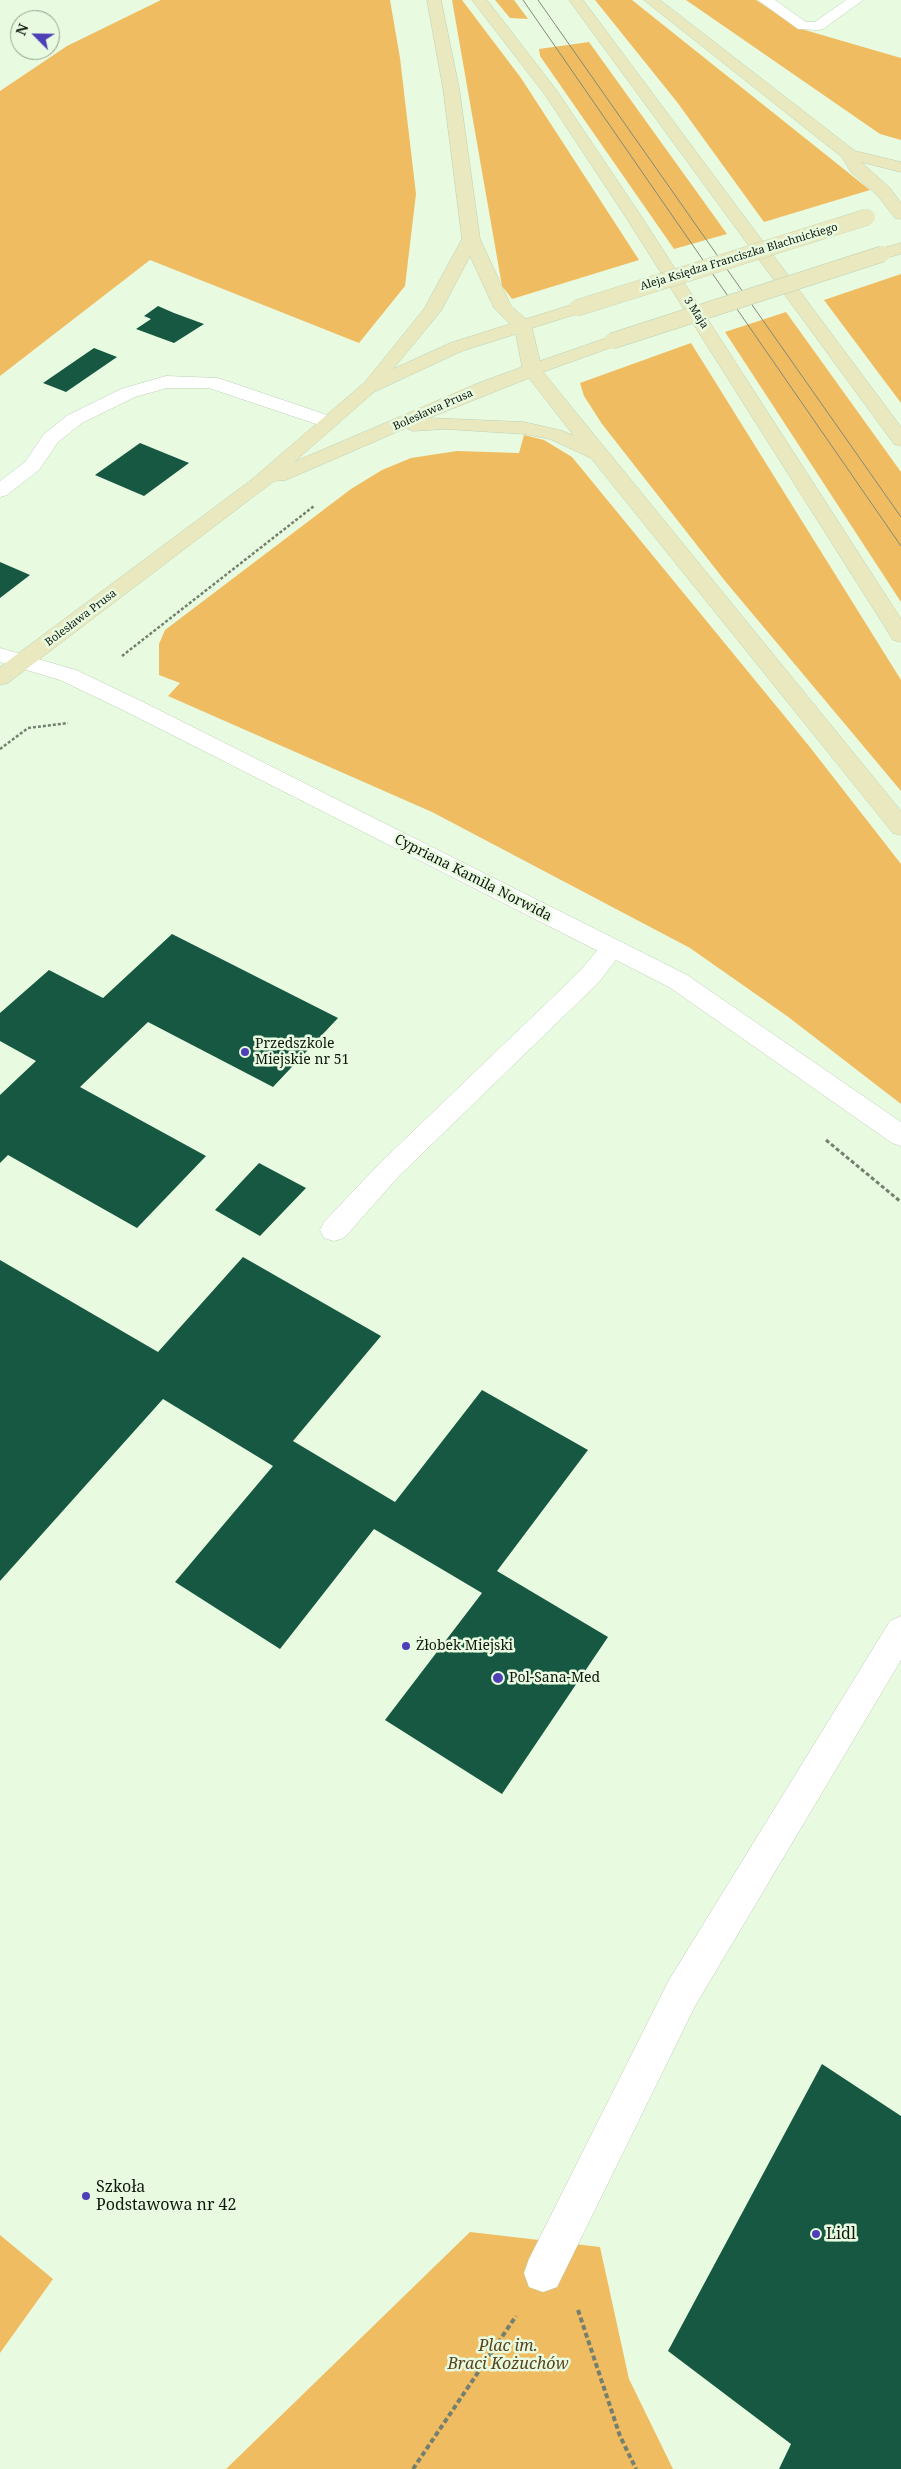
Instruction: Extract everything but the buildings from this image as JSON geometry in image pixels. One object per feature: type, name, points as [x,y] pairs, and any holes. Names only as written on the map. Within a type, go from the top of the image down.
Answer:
[{"type":"main road","points":[[434,0],[451,88],[471,239],[503,308],[523,326],[532,369],[548,392],[901,827]]},
{"type":"main road","name":"3 Maja","points":[[479,0],[552,94],[635,218],[901,635]]},
{"type":"main road","points":[[576,0],[901,440]]},
{"type":"main road","points":[[651,0],[849,154],[901,167]]},
{"type":"main road","points":[[849,154],[857,170],[884,192],[900,210]]},
{"type":"main road","name":"Aleja Księdza Franciszka Blachnickiego","points":[[523,326],[867,217],[900,210]]},
{"type":"main road","points":[[367,388],[432,311],[471,239]]},
{"type":"main road","name":"Bolesława Prusa","points":[[257,485],[532,369],[612,341],[901,248]]},
{"type":"main road","name":"Bolesława Prusa","points":[[0,678],[11,658],[257,485],[367,388],[456,347],[523,326]]},
{"type":"main road","points":[[397,426],[445,423],[524,428],[556,435],[601,455]]},
{"type":"street","points":[[765,0],[803,26],[818,26],[856,0]]},
{"type":"street","points":[[0,491],[32,466],[51,438],[75,419],[128,393],[166,382],[211,382],[328,422]]},
{"type":"street","name":"Cypriana Kamila Norwida","points":[[11,658],[68,676],[135,708],[678,981],[901,1136]]},
{"type":"street","points":[[334,1230],[389,1170],[590,976],[613,948]]},
{"type":"street","points":[[544,2272],[682,1993],[901,1631]]},
{"type":"path","points":[[115,661],[318,502]]},
{"type":"path","points":[[0,749],[28,728],[66,722],[104,734],[135,708]]},
{"type":"path","points":[[824,1138],[901,1202]]},
{"type":"path","points":[[413,2469],[544,2272],[570,2292],[577,2306],[620,2436],[636,2469]]},
{"type":"green space","points":[[161,0],[390,0],[400,58],[416,194],[405,286],[359,343],[150,260],[0,376],[0,91],[46,60],[60,60],[60,51]]},
{"type":"green space","points":[[452,0],[462,0],[521,78],[639,260],[512,299],[502,286]]},
{"type":"green space","points":[[495,0],[514,0],[528,19],[510,18]]},
{"type":"green space","points":[[595,0],[632,0],[870,190],[764,222],[677,102]]},
{"type":"green space","points":[[686,0],[756,0],[798,28],[901,58],[901,140],[880,134]]},
{"type":"green space","points":[[589,42],[727,234],[674,249],[540,56],[539,49]]},
{"type":"green space","points":[[901,274],[901,403],[824,300]]},
{"type":"green space","points":[[786,312],[901,472],[901,602],[725,332]]},
{"type":"green space","points":[[691,343],[901,680],[901,791],[725,581],[602,424],[584,396],[580,383]]},
{"type":"green space","points":[[524,435],[544,440],[572,457],[809,746],[901,864],[901,1104],[787,1016],[690,948],[432,812],[168,696],[180,683],[159,675],[159,644],[165,630],[351,489],[382,470],[411,458],[457,451],[519,453]]},
{"type":"green space","name":"Plac im. Braci Kożuchów","points":[[470,2232],[600,2247],[629,2379],[673,2469],[226,2469]]},
{"type":"green space","points":[[0,2235],[53,2279],[0,2353]]},
{"type":"tram line","points":[[523,0],[901,546]]},
{"type":"tram line","points":[[538,0],[901,517]]},
{"type":"place","name":"Przedszkole Miejskie nr 51","points":[[245,1052]]},
{"type":"place","name":"Żłobek Miejski","points":[[406,1646]]},
{"type":"place","name":"Pol-Sana-Med","points":[[498,1678]]},
{"type":"place","name":"Szkoła Podstawowa nr 42","points":[[86,2196]]},
{"type":"place","name":"Lidl","points":[[816,2234]]}]
